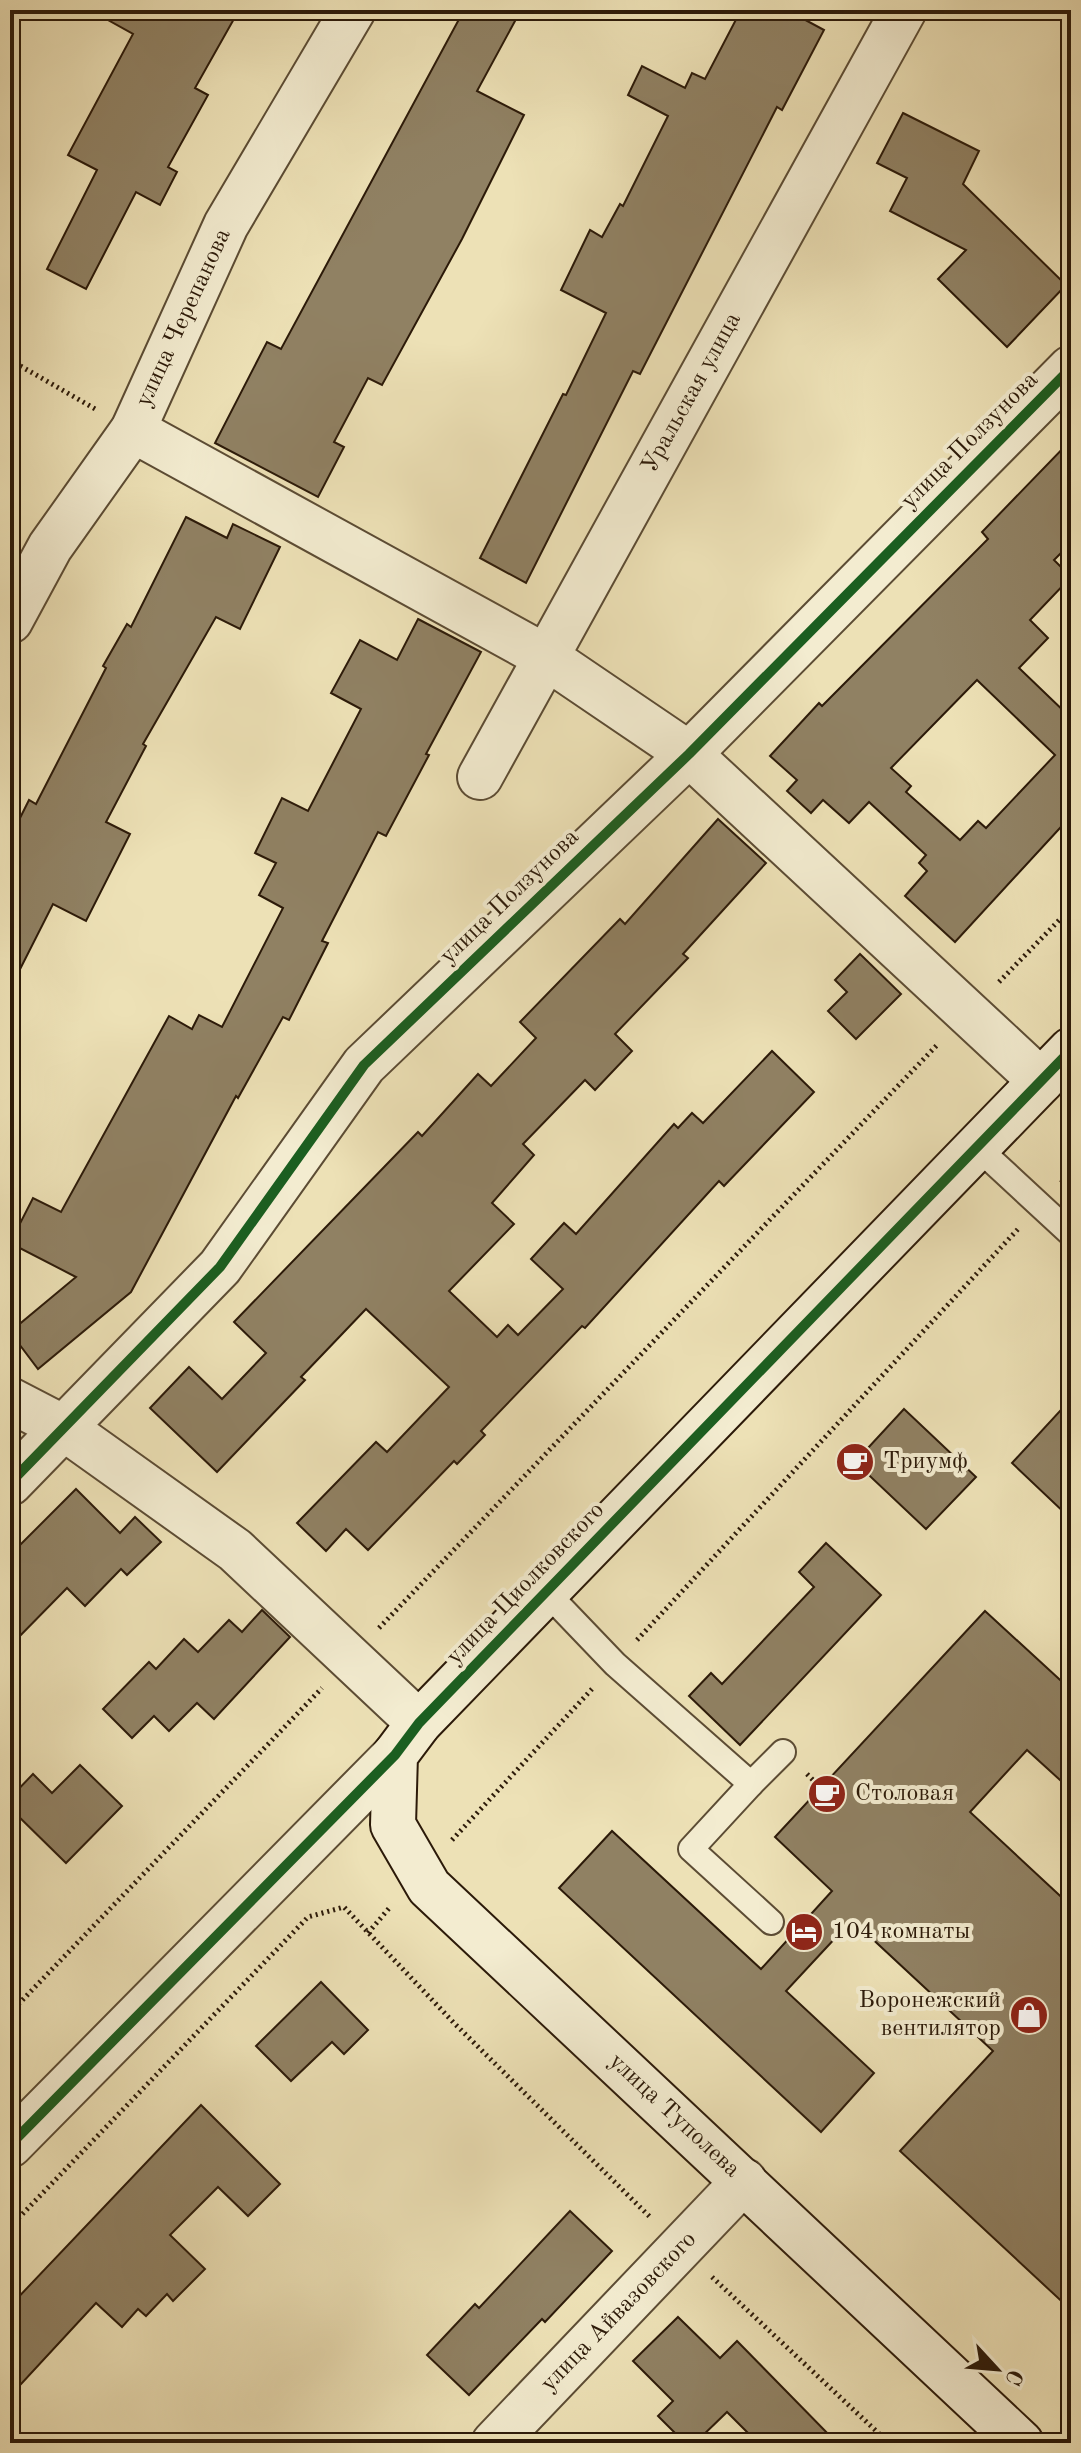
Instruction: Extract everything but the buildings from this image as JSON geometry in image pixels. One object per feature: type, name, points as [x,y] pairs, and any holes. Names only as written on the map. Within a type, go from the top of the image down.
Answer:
[{"type":"street","name":"улица Черепанова","points":[[10,621],[50,547],[133,430],[226,225],[353,10]]},
{"type":"street","name":"Уральская улица","points":[[480,777],[904,10]]},
{"type":"street","name":"улица Ползунова","points":[[10,1483],[220,1267],[364,1065],[689,754],[1071,368]]},
{"type":"street","points":[[133,430],[546,657],[689,754],[1041,1081]]},
{"type":"street","name":"улица Циолковского","points":[[10,2145],[407,1739],[1071,1050]]},
{"type":"street","points":[[10,1400],[64,1428],[235,1550],[350,1658],[407,1739]]},
{"type":"street","name":"улица Туполева","points":[[407,1739],[393,1825],[429,1887],[1021,2443]]},
{"type":"street","name":"улица Айвазовского","points":[[494,2443],[744,2181]]},
{"type":"lane","points":[[977,1147],[1071,1234]]},
{"type":"lane","points":[[546,1592],[615,1664],[751,1784]]},
{"type":"lane","points":[[771,1922],[691,1849],[783,1752]]},
{"type":"path","points":[[10,360],[133,430]]},
{"type":"path","points":[[10,2013],[1071,908]]},
{"type":"path","points":[[368,1933],[1071,1173]]},
{"type":"path","points":[[10,2227],[308,1917],[344,1907],[454,2023],[681,2248],[889,2443]]},
{"type":"cycle path","points":[[10,1483],[220,1267],[364,1065],[689,754],[1071,368]]},
{"type":"cycle path","points":[[10,2145],[395,1755],[419,1723],[1071,1050]]},
{"type":"place","name":"Триумф","points":[[855,1462]]},
{"type":"place","name":"Столовая","points":[[827,1794]]},
{"type":"place","name":"104 комнаты","points":[[804,1932]]},
{"type":"place","name":"Воронежский вентилятор","points":[[1029,2015]]}]
